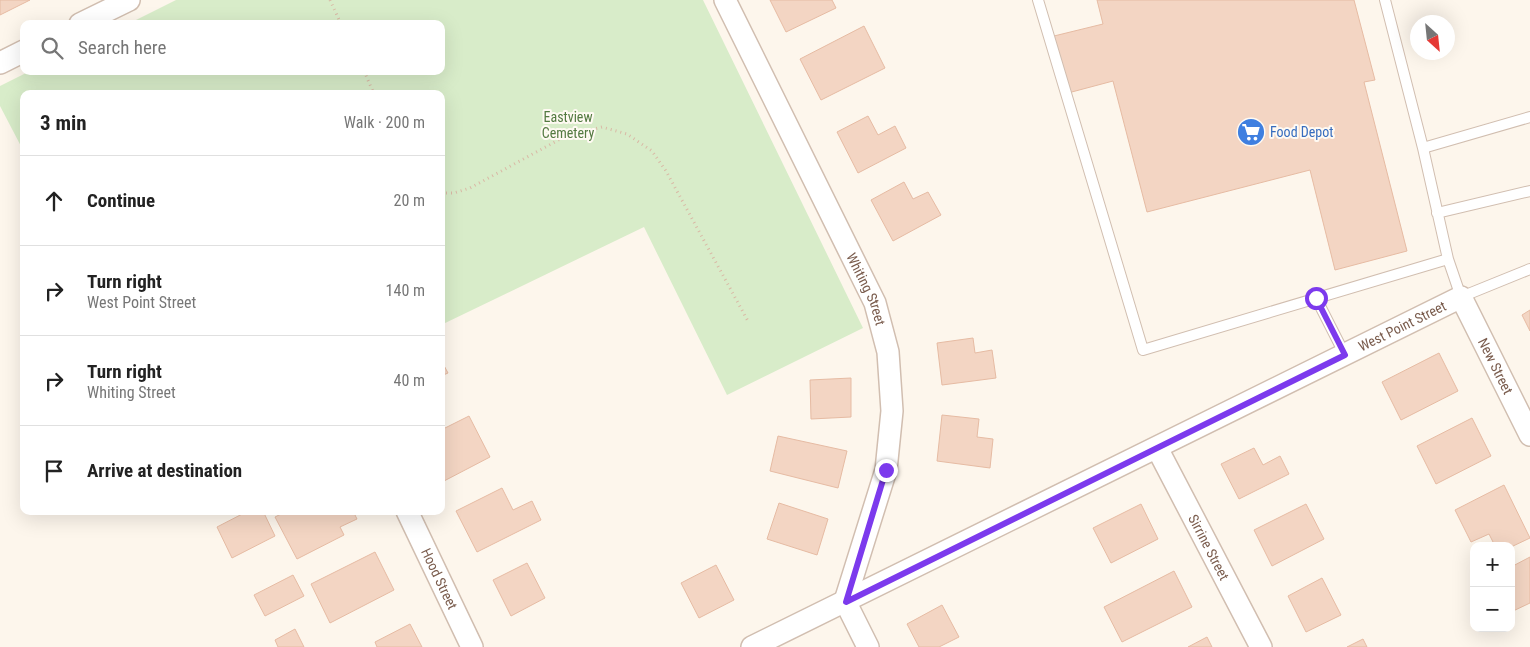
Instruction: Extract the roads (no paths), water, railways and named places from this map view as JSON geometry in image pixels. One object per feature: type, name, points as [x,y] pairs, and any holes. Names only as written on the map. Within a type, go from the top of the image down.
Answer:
[{"type":"street","points":[[88,20],[129,0]]},
{"type":"street","name":"Whiting Street","points":[[725,0],[875,302],[888,352],[892,411],[886,470],[846,602]]},
{"type":"street","points":[[0,63],[20,53]]},
{"type":"street","name":"West Point Street","points":[[752,647],[1461,297]]},
{"type":"street","name":"New Street","points":[[1461,297],[1530,435]]},
{"type":"street","name":"Sirrine Street","points":[[1157,448],[1261,647]]},
{"type":"street","name":"Hood Street","points":[[409,515],[472,647]]},
{"type":"street","points":[[846,602],[868,647]]},
{"type":"lane","points":[[1038,0],[1143,350],[1448,259]]},
{"type":"lane","points":[[1385,0],[1423,148],[1448,259],[1461,297],[1530,269]]},
{"type":"lane","points":[[1423,148],[1530,116]]},
{"type":"lane","points":[[1437,213],[1530,191]]},
{"type":"lane","points":[[1316,298],[1345,355]]},
{"type":"place","name":"Food Depot","points":[[1251,132]]},
{"type":"park label","name":"Eastview Cemetery","points":[[568,126]]}]
